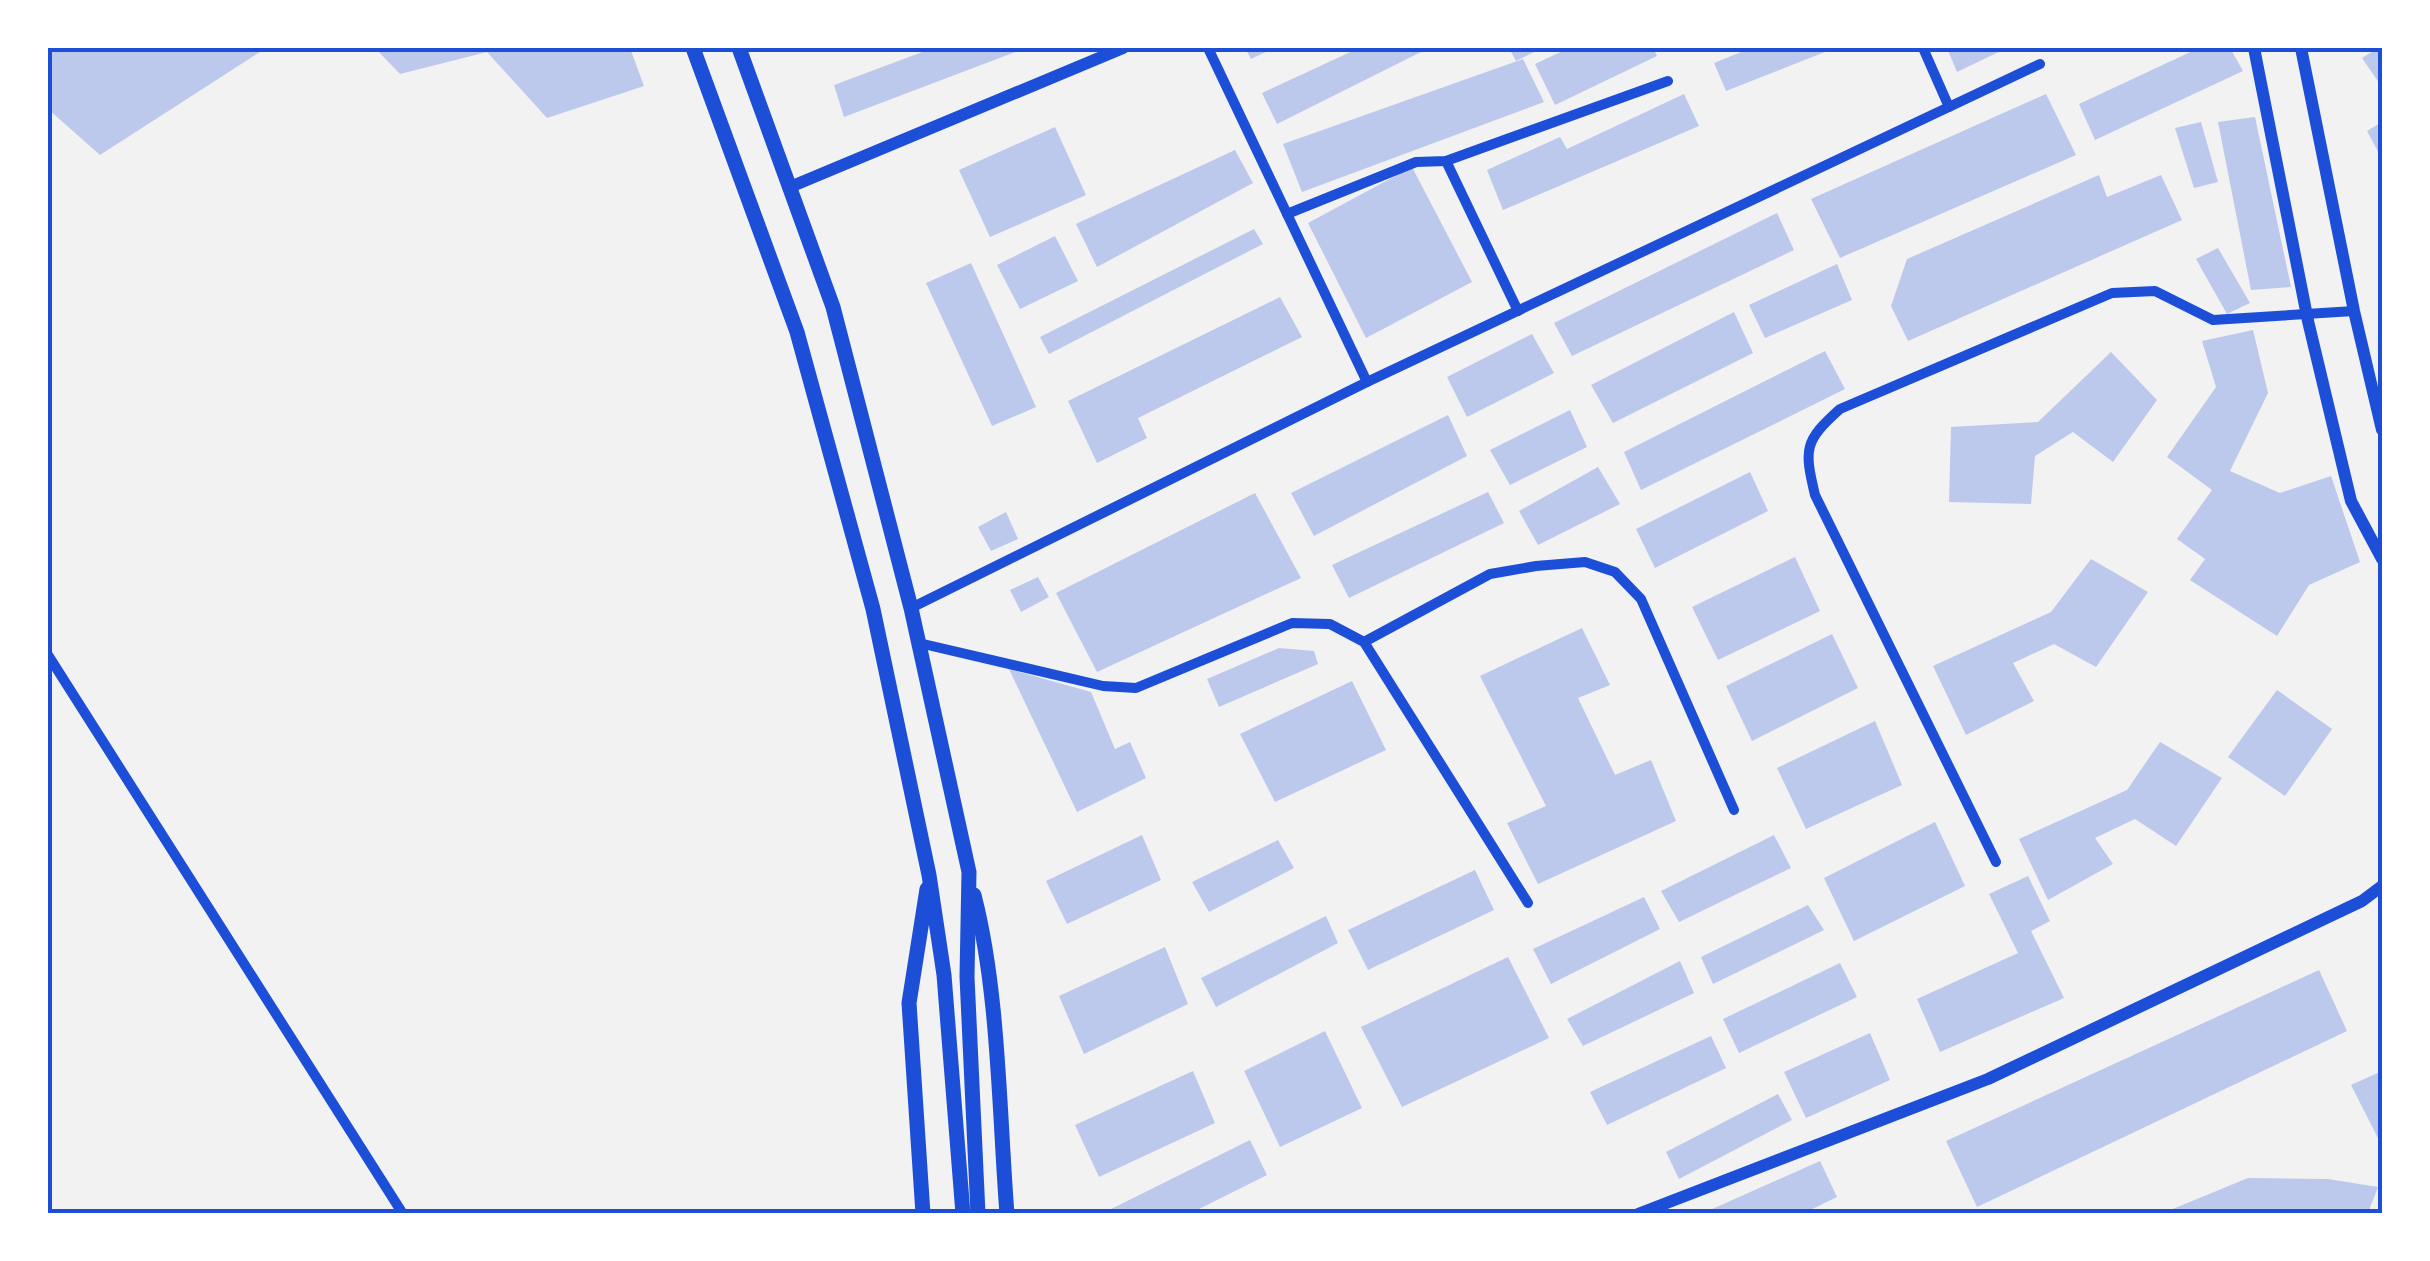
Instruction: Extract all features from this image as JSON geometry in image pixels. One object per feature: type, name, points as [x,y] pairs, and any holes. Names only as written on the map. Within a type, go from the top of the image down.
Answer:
[{"type":"main road","points":[[693,48],[798,332],[873,609],[929,875],[944,974],[963,1214]]},
{"type":"main road","points":[[739,48],[833,307],[911,608],[984,930],[1007,1214]]},
{"type":"main road","points":[[969,872],[968,977],[978,1214]]},
{"type":"main road","points":[[923,1214],[909,1003],[929,875]]},
{"type":"street","points":[[790,187],[1123,48]]},
{"type":"street","points":[[1208,48],[1367,382]]},
{"type":"street","points":[[1924,48],[1949,107]]},
{"type":"street","points":[[2254,48],[2307,315],[2352,502],[2382,559]]},
{"type":"street","points":[[2302,48],[2354,311],[2382,430]]},
{"type":"street","points":[[911,608],[1367,382],[2040,64]]},
{"type":"street","points":[[1287,214],[1416,162],[1446,160],[1668,81]]},
{"type":"street","points":[[1446,160],[1518,310]]},
{"type":"street","points":[[1996,862],[1815,495],[1806,459],[1815,432],[1840,409],[2112,293],[2155,291],[2213,320],[2354,311]]},
{"type":"street","points":[[1364,642],[1490,574],[1585,562],[1615,572],[1640,599],[1734,810]]},
{"type":"street","points":[[919,643],[1103,686],[1136,688],[1292,623],[1330,624],[1364,642],[1528,903]]},
{"type":"street","points":[[48,656],[403,1214]]},
{"type":"street","points":[[1638,1214],[1988,1079],[2362,901],[2382,886]]},
{"type":"building","points":[[48,48],[266,48],[100,155],[48,109]]},
{"type":"building","points":[[375,48],[630,48],[644,86],[547,118],[487,52],[400,74]]},
{"type":"building","points":[[933,48],[1018,51],[844,117],[834,85]]},
{"type":"building","points":[[1245,48],[1274,48],[1251,59]]},
{"type":"building","points":[[1359,48],[1429,48],[1277,124],[1262,93]]},
{"type":"building","points":[[1509,48],[1542,48],[1516,61]]},
{"type":"building","points":[[1569,48],[1653,48],[1657,56],[1555,105],[1535,64]]},
{"type":"building","points":[[1751,48],[1835,48],[1726,91],[1714,63]]},
{"type":"building","points":[[1947,48],[2007,48],[1957,72]]},
{"type":"building","points":[[2199,48],[2230,48],[2243,71],[2095,140],[2079,104]]},
{"type":"building","points":[[2382,48],[2382,87],[2362,58]]},
{"type":"building","points":[[1523,59],[1544,102],[1302,192],[1283,144]]},
{"type":"building","points":[[1684,94],[1699,126],[1503,210],[1487,170],[1560,137],[1567,149]]},
{"type":"building","points":[[2046,94],[2076,155],[1840,258],[1811,199]]},
{"type":"building","points":[[2255,117],[2291,287],[2251,290],[2218,122]]},
{"type":"building","points":[[2201,122],[2218,182],[2194,188],[2175,128]]},
{"type":"building","points":[[2382,122],[2382,159],[2367,131]]},
{"type":"building","points":[[1055,127],[1086,195],[990,237],[959,170]]},
{"type":"building","points":[[1235,150],[1253,183],[1097,267],[1076,224]]},
{"type":"building","points":[[1412,167],[1472,282],[1366,338],[1308,223]]},
{"type":"building","points":[[2099,175],[2107,197],[2161,175],[2182,220],[1908,341],[1891,306],[1907,259]]},
{"type":"building","points":[[1777,213],[1794,250],[1572,356],[1554,323]]},
{"type":"building","points":[[1254,229],[1263,244],[1049,354],[1040,337]]},
{"type":"building","points":[[1055,236],[1078,281],[1020,309],[997,265]]},
{"type":"building","points":[[2218,248],[2250,303],[2227,314],[2196,259]]},
{"type":"building","points":[[971,263],[1036,407],[992,426],[926,283]]},
{"type":"building","points":[[1837,264],[1852,300],[1765,338],[1749,305]]},
{"type":"building","points":[[1280,297],[1302,337],[1138,418],[1147,438],[1097,463],[1068,401]]},
{"type":"building","points":[[1734,312],[1753,353],[1613,423],[1591,385]]},
{"type":"building","points":[[2253,330],[2268,393],[2230,471],[2280,493],[2331,476],[2360,562],[2309,585],[2277,636],[2190,580],[2205,559],[2177,539],[2212,490],[2167,457],[2216,387],[2202,341]]},
{"type":"building","points":[[1532,334],[1554,373],[1467,417],[1447,377]]},
{"type":"building","points":[[1825,351],[1845,389],[1641,490],[1624,452]]},
{"type":"building","points":[[2111,352],[2157,400],[2113,462],[2073,432],[2035,456],[2031,504],[1949,502],[1951,427],[2038,422]]},
{"type":"building","points":[[1570,410],[1587,447],[1510,485],[1490,450]]},
{"type":"building","points":[[1448,415],[1467,456],[1314,536],[1291,493]]},
{"type":"building","points":[[1598,467],[1620,504],[1538,545],[1519,511]]},
{"type":"building","points":[[1750,472],[1768,511],[1655,568],[1636,529]]},
{"type":"building","points":[[1488,492],[1504,523],[1349,598],[1332,565]]},
{"type":"building","points":[[1255,493],[1301,578],[1097,672],[1056,593]]},
{"type":"building","points":[[1006,512],[1018,539],[991,551],[978,527]]},
{"type":"building","points":[[1795,557],[1820,611],[1718,660],[1692,607]]},
{"type":"building","points":[[2091,559],[2148,592],[2096,667],[2054,644],[2013,663],[2034,701],[1966,735],[1933,666],[2051,612]]},
{"type":"building","points":[[1038,577],[1049,597],[1021,612],[1010,590]]},
{"type":"building","points":[[1582,628],[1610,685],[1578,698],[1615,775],[1651,760],[1676,821],[1538,884],[1507,823],[1546,806],[1480,676]]},
{"type":"building","points":[[1832,634],[1858,688],[1752,741],[1726,686]]},
{"type":"building","points":[[1279,648],[1314,651],[1318,664],[1219,707],[1207,679]]},
{"type":"building","points":[[1009,669],[1091,692],[1115,749],[1130,742],[1146,778],[1077,812]]},
{"type":"building","points":[[1352,681],[1386,750],[1275,802],[1240,734]]},
{"type":"building","points":[[2277,690],[2332,729],[2285,796],[2228,757]]},
{"type":"building","points":[[1875,721],[1902,785],[1806,829],[1777,768]]},
{"type":"building","points":[[2160,742],[2222,778],[2176,846],[2135,819],[2095,838],[2113,864],[2048,900],[2019,839],[2127,790]]},
{"type":"building","points":[[1935,822],[1965,886],[1854,941],[1824,878]]},
{"type":"building","points":[[1142,835],[1161,880],[1067,924],[1046,881]]},
{"type":"building","points":[[1774,835],[1791,868],[1679,922],[1661,891]]},
{"type":"building","points":[[1278,840],[1294,868],[1209,912],[1192,882]]},
{"type":"building","points":[[1475,870],[1494,910],[1368,970],[1348,930]]},
{"type":"building","points":[[2028,876],[2050,921],[2031,931],[2064,998],[1940,1052],[1917,999],[2018,953],[1989,894]]},
{"type":"building","points":[[1644,897],[1660,929],[1551,984],[1533,949]]},
{"type":"building","points":[[1808,905],[1824,930],[1713,984],[1701,957]]},
{"type":"building","points":[[1326,916],[1338,943],[1216,1007],[1201,978]]},
{"type":"building","points":[[1165,947],[1188,1004],[1084,1054],[1059,996]]},
{"type":"building","points":[[1508,957],[1549,1038],[1402,1107],[1361,1027]]},
{"type":"building","points":[[1680,961],[1694,993],[1583,1046],[1567,1019]]},
{"type":"building","points":[[1840,963],[1857,997],[1739,1053],[1723,1019]]},
{"type":"building","points":[[2319,970],[2347,1031],[1977,1207],[1946,1141]]},
{"type":"building","points":[[1325,1031],[1362,1108],[1280,1147],[1244,1071]]},
{"type":"building","points":[[1870,1033],[1890,1080],[1806,1118],[1784,1072]]},
{"type":"building","points":[[1711,1036],[1726,1068],[1607,1125],[1590,1092]]},
{"type":"building","points":[[1193,1071],[1215,1123],[1099,1177],[1075,1125]]},
{"type":"building","points":[[2382,1071],[2382,1146],[2351,1085]]},
{"type":"building","points":[[1778,1094],[1792,1120],[1679,1179],[1666,1152]]},
{"type":"building","points":[[1250,1140],[1267,1175],[1189,1214],[1101,1214]]},
{"type":"building","points":[[1820,1161],[1837,1197],[1802,1214],[1701,1214]]},
{"type":"building","points":[[2248,1178],[2328,1179],[2378,1187],[2368,1213],[2163,1213]]}]
